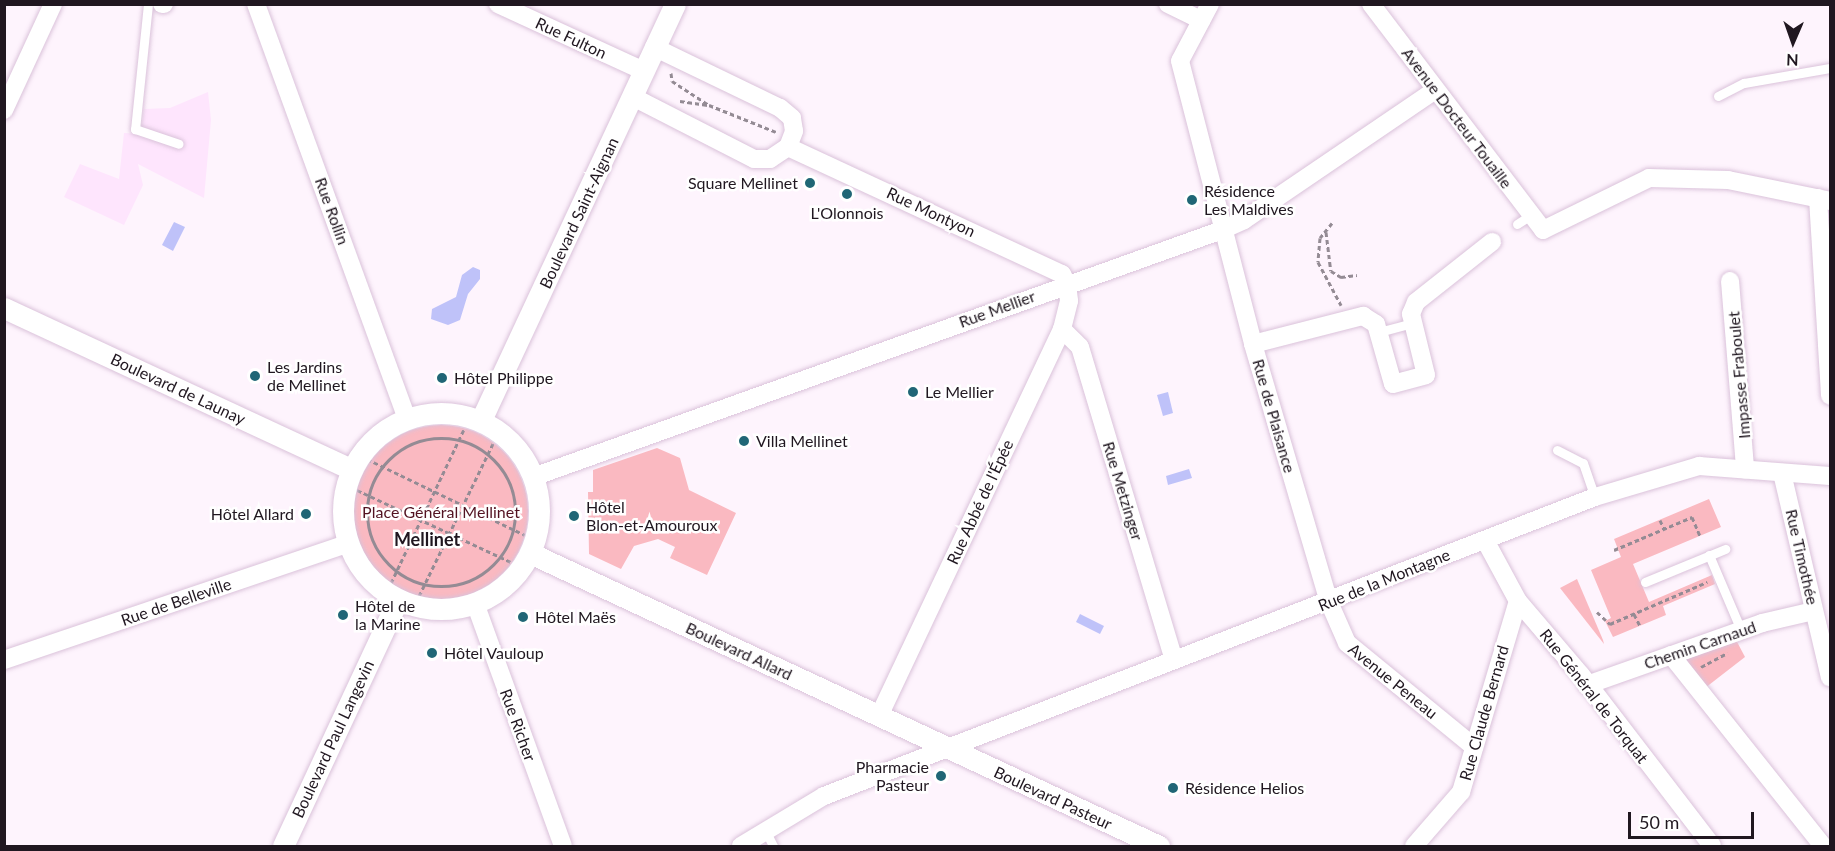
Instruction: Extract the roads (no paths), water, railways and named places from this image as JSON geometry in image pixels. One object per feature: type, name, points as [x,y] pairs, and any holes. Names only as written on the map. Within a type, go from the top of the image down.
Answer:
[{"type":"street","points":[[5,109],[53,4]]},
{"type":"street","name":"Rue Rollin","points":[[256,4],[407,418]]},
{"type":"street","name":"Rue Fulton","points":[[498,4],[644,71]]},
{"type":"street","name":"Boulevard Saint-Aignan","points":[[472,424],[633,97],[675,4]]},
{"type":"street","points":[[1168,4],[1206,12]]},
{"type":"street","name":"Avenue Docteur Touaille","points":[[1371,4],[1435,90],[1524,220],[1543,230],[1649,178],[1728,180],[1824,199]]},
{"type":"street","name":"Rue de Plaisance","points":[[1206,12],[1180,61],[1253,344],[1329,602]]},
{"type":"street","points":[[633,97],[754,159],[770,159],[790,143],[792,118],[780,108],[654,47]]},
{"type":"street","name":"Rue Mellier","points":[[533,477],[1222,230],[1244,220],[1435,90]]},
{"type":"street","name":"Rue Montyon","points":[[790,143],[1062,274],[1067,284]]},
{"type":"street","points":[[1824,199],[1830,396]]},
{"type":"street","points":[[1253,344],[1363,316],[1376,324],[1393,384],[1426,375],[1411,314],[1416,302],[1492,242]]},
{"type":"street","name":"Impasse Fraboulet","points":[[1730,281],[1745,469]]},
{"type":"street","name":"Rue Abbé de l'Épée","points":[[879,717],[1062,328],[1069,301],[1067,284]]},
{"type":"street","name":"Boulevard de Launay","points":[[4,308],[355,461]]},
{"type":"street","name":"Rue Metzinger","points":[[1062,328],[1080,347],[1174,660]]},
{"type":"street","points":[[445,412],[472,424],[499,431],[518,450],[533,477],[539,518],[525,552],[500,589],[475,603],[430,608],[400,595],[363,572],[347,544],[342,501],[355,461],[382,432],[407,418],[445,412]]},
{"type":"street","name":"Rue de la Montagne","points":[[741,846],[770,839],[824,796],[1595,497],[1699,466],[1830,476]]},
{"type":"street","name":"Rue Timothée","points":[[1782,473],[1830,677]]},
{"type":"street","name":"Rue Général de Torquat","points":[[1485,540],[1518,601],[1587,685],[1712,846]]},
{"type":"street","name":"Rue de Belleville","points":[[4,660],[347,544]]},
{"type":"street","name":"Boulevard Allard","points":[[525,552],[948,749]]},
{"type":"street","name":"Boulevard Paul Langevin","points":[[283,846],[400,595]]},
{"type":"street","name":"Rue Claude Bernard","points":[[1414,846],[1461,792],[1518,601]]},
{"type":"street","name":"Avenue Peneau","points":[[1329,602],[1347,643],[1474,747]]},
{"type":"street","name":"Rue Richer","points":[[475,603],[563,846]]},
{"type":"street","name":"Chemin Carnaud","points":[[1587,685],[1741,630],[1814,610]]},
{"type":"street","points":[[1671,655],[1823,846]]},
{"type":"street","name":"Boulevard Pasteur","points":[[948,749],[1159,846]]},
{"type":"lane","points":[[148,4],[135,129],[179,144]]},
{"type":"lane","points":[[1718,96],[1744,83],[1830,68]]},
{"type":"lane","points":[[1379,332],[1413,323]]},
{"type":"lane","points":[[1557,450],[1583,463],[1595,497]]},
{"type":"lane","points":[[1645,582],[1725,549]]},
{"type":"lane","points":[[1709,555],[1741,630]]},
{"type":"water","points":[[174,222],[185,227],[173,251],[162,245]]},
{"type":"water","points":[[473,267],[480,270],[480,279],[468,294],[460,320],[448,325],[431,319],[432,309],[456,297],[462,275]]},
{"type":"water","points":[[1168,392],[1173,413],[1163,416],[1157,395]]},
{"type":"water","points":[[1189,469],[1192,478],[1168,485],[1166,476]]},
{"type":"water","points":[[1080,614],[1104,626],[1100,634],[1076,622]]},
{"type":"place","name":"Square Mellinet","points":[[810,183]]},
{"type":"place","name":"L'Olonnois","points":[[847,194]]},
{"type":"place","name":"Résidence Les Maldives","points":[[1192,200]]},
{"type":"place","name":"Les Jardins de Mellinet","points":[[255,376]]},
{"type":"place","name":"Hôtel Philippe","points":[[442,378]]},
{"type":"place","name":"Le Mellier","points":[[913,392]]},
{"type":"place","name":"Villa Mellinet","points":[[744,441]]},
{"type":"place","name":"Hôtel Allard","points":[[306,514]]},
{"type":"place","name":"Hôtel Blon-et-Amouroux","points":[[574,516]]},
{"type":"place","name":"Hôtel de la Marine","points":[[343,615]]},
{"type":"place","name":"Hôtel Maës","points":[[523,617]]},
{"type":"place","name":"Hôtel Vauloup","points":[[432,653]]},
{"type":"place","name":"Pharmacie Pasteur","points":[[941,776]]},
{"type":"place","name":"Résidence Helios","points":[[1173,788]]},
{"type":"district","name":"Mellinet","points":[[427,539]]},
{"type":"park label","name":"Place Général Mellinet","points":[[441,512]]}]
